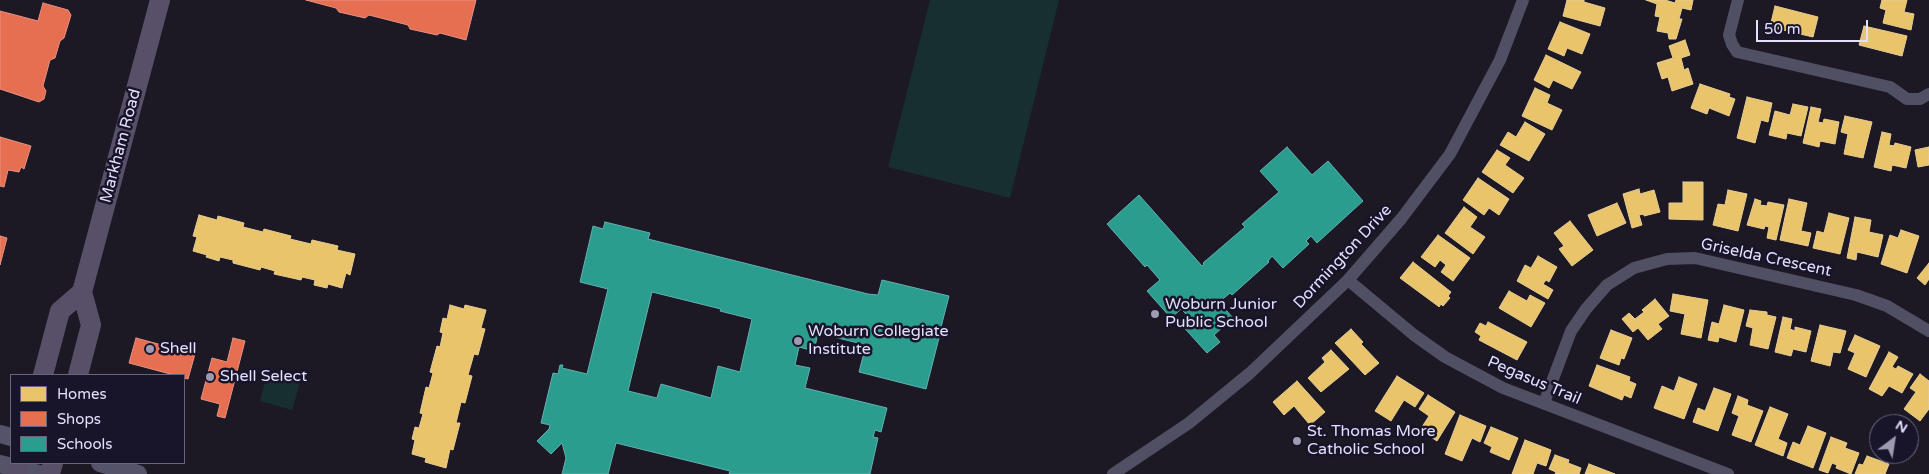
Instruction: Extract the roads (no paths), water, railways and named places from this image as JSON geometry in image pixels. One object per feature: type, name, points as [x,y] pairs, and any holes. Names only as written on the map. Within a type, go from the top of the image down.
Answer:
[{"type":"main road","name":"Markham Road","points":[[82,292],[160,0]]},
{"type":"main road","points":[[42,374],[60,311],[82,292],[91,325],[78,374]]},
{"type":"main road","points":[[103,464],[138,474]]},
{"type":"main road","points":[[13,467],[39,474]]},
{"type":"street","name":"Dormington Drive","points":[[1113,474],[1155,447],[1206,410],[1281,345],[1348,280],[1401,219],[1450,154],[1500,60],[1523,0]]},
{"type":"street","points":[[1738,0],[1729,34],[1737,52],[1890,87],[1907,99],[1920,99],[1929,94]]},
{"type":"street","name":"Griselda Crescent","points":[[1544,403],[1572,332],[1586,309],[1607,285],[1634,268],[1667,259],[1695,258],[1856,295],[1886,306],[1929,331]]},
{"type":"street","name":"Pegasus Trail","points":[[1348,280],[1414,335],[1445,358],[1503,388],[1728,474]]},
{"type":"place","name":"Woburn Junior Public School","points":[[1155,314]]},
{"type":"place","name":"Woburn Collegiate Institute","points":[[798,341]]},
{"type":"place","name":"Shell","points":[[150,349]]},
{"type":"place","name":"Shell Select","points":[[210,377]]},
{"type":"place","name":"St. Thomas More Catholic School","points":[[1297,441]]}]
